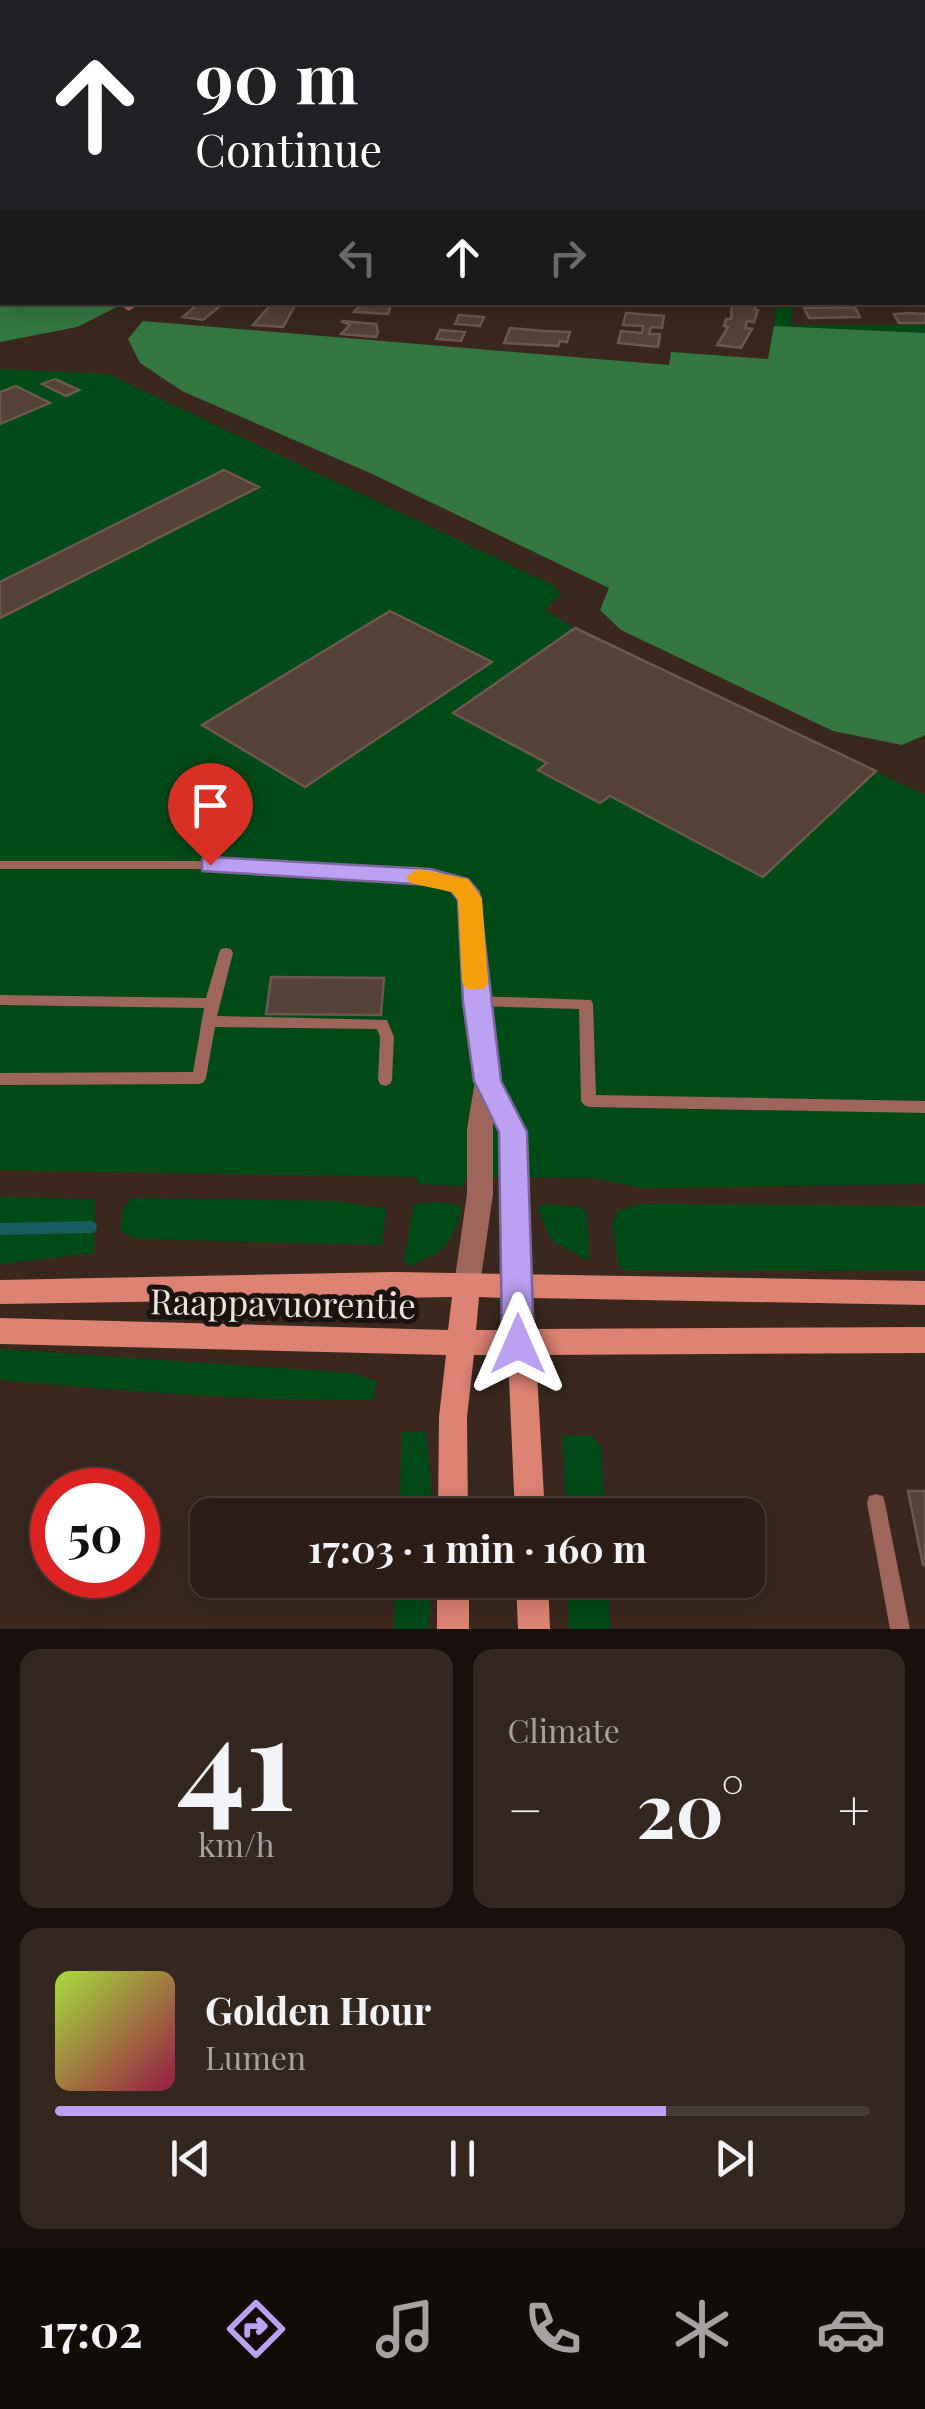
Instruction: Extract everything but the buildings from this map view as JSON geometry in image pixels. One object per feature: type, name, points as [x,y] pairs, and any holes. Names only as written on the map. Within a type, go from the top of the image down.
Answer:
[{"type":"main road","name":"Raappavuorentie","points":[[0,1292],[467,1284],[925,1293]]},
{"type":"main road","points":[[453,1498],[453,1417],[467,1284]]},
{"type":"main road","points":[[518,1286],[518,1344],[527,1420],[529,1498]]},
{"type":"main road","name":"Raappavuorentie","points":[[0,1331],[462,1344],[925,1340]]},
{"type":"main road","points":[[453,1598],[454,1629]]},
{"type":"main road","points":[[533,1598],[534,1629]]},
{"type":"street","points":[[467,1284],[480,1194],[480,1128],[487,1081],[473,948]]},
{"type":"street","points":[[487,1081],[513,1132],[518,1286]]},
{"type":"lane","points":[[0,865],[248,865],[445,880],[459,885],[470,898],[473,948]]},
{"type":"lane","points":[[0,1079],[199,1078],[212,1003],[226,954]]},
{"type":"lane","points":[[0,1000],[212,1003]]},
{"type":"lane","points":[[476,1002],[586,1004],[588,1101],[925,1107]]},
{"type":"lane","points":[[210,1021],[382,1024],[387,1037],[385,1080]]},
{"type":"lane","points":[[876,1503],[900,1629]]},
{"type":"green space","points":[[0,305],[117,307],[77,327],[0,342]]},
{"type":"green space","points":[[777,305],[793,305],[791,325],[925,325],[925,356],[768,359]]},
{"type":"green space","points":[[143,321],[669,365],[671,352],[768,359],[774,326],[925,333],[925,735],[902,745],[833,731],[621,630],[600,610],[609,588],[370,473],[182,391],[140,363],[128,339]]},
{"type":"green space","points":[[0,369],[108,374],[553,585],[561,594],[544,610],[575,628],[925,795],[925,1184],[643,1188],[593,1178],[465,1177],[464,1186],[418,1184],[416,1177],[0,1170]]},
{"type":"green space","points":[[0,1197],[95,1199],[94,1253],[0,1264]]},
{"type":"green space","points":[[131,1198],[335,1201],[386,1208],[382,1245],[135,1239],[120,1231],[123,1210]]},
{"type":"green space","points":[[414,1204],[462,1206],[455,1230],[440,1250],[410,1266],[404,1261]]},
{"type":"green space","points":[[542,1204],[582,1207],[587,1216],[589,1261],[551,1240],[538,1210]]},
{"type":"green space","points":[[640,1204],[925,1206],[925,1270],[627,1271],[618,1266],[612,1223],[618,1211]]},
{"type":"green space","points":[[0,1349],[352,1373],[377,1381],[373,1400],[233,1397],[47,1384],[0,1380]]},
{"type":"green space","points":[[402,1432],[426,1432],[432,1498],[400,1498]]},
{"type":"green space","points":[[563,1435],[591,1436],[601,1446],[604,1498],[565,1498]]},
{"type":"green space","points":[[395,1598],[430,1598],[429,1629],[394,1629]]},
{"type":"green space","points":[[568,1598],[609,1598],[610,1629],[569,1629]]},
{"type":"waterway","points":[[0,1229],[91,1227]]},
{"type":"slow traffic","points":[[418,877],[459,885],[470,898],[474,910],[475,982]]},
{"type":"route","points":[[210,865],[430,877],[459,885],[470,898],[474,910],[476,1002],[487,1081],[513,1132],[518,1194],[518,1344]]}]
